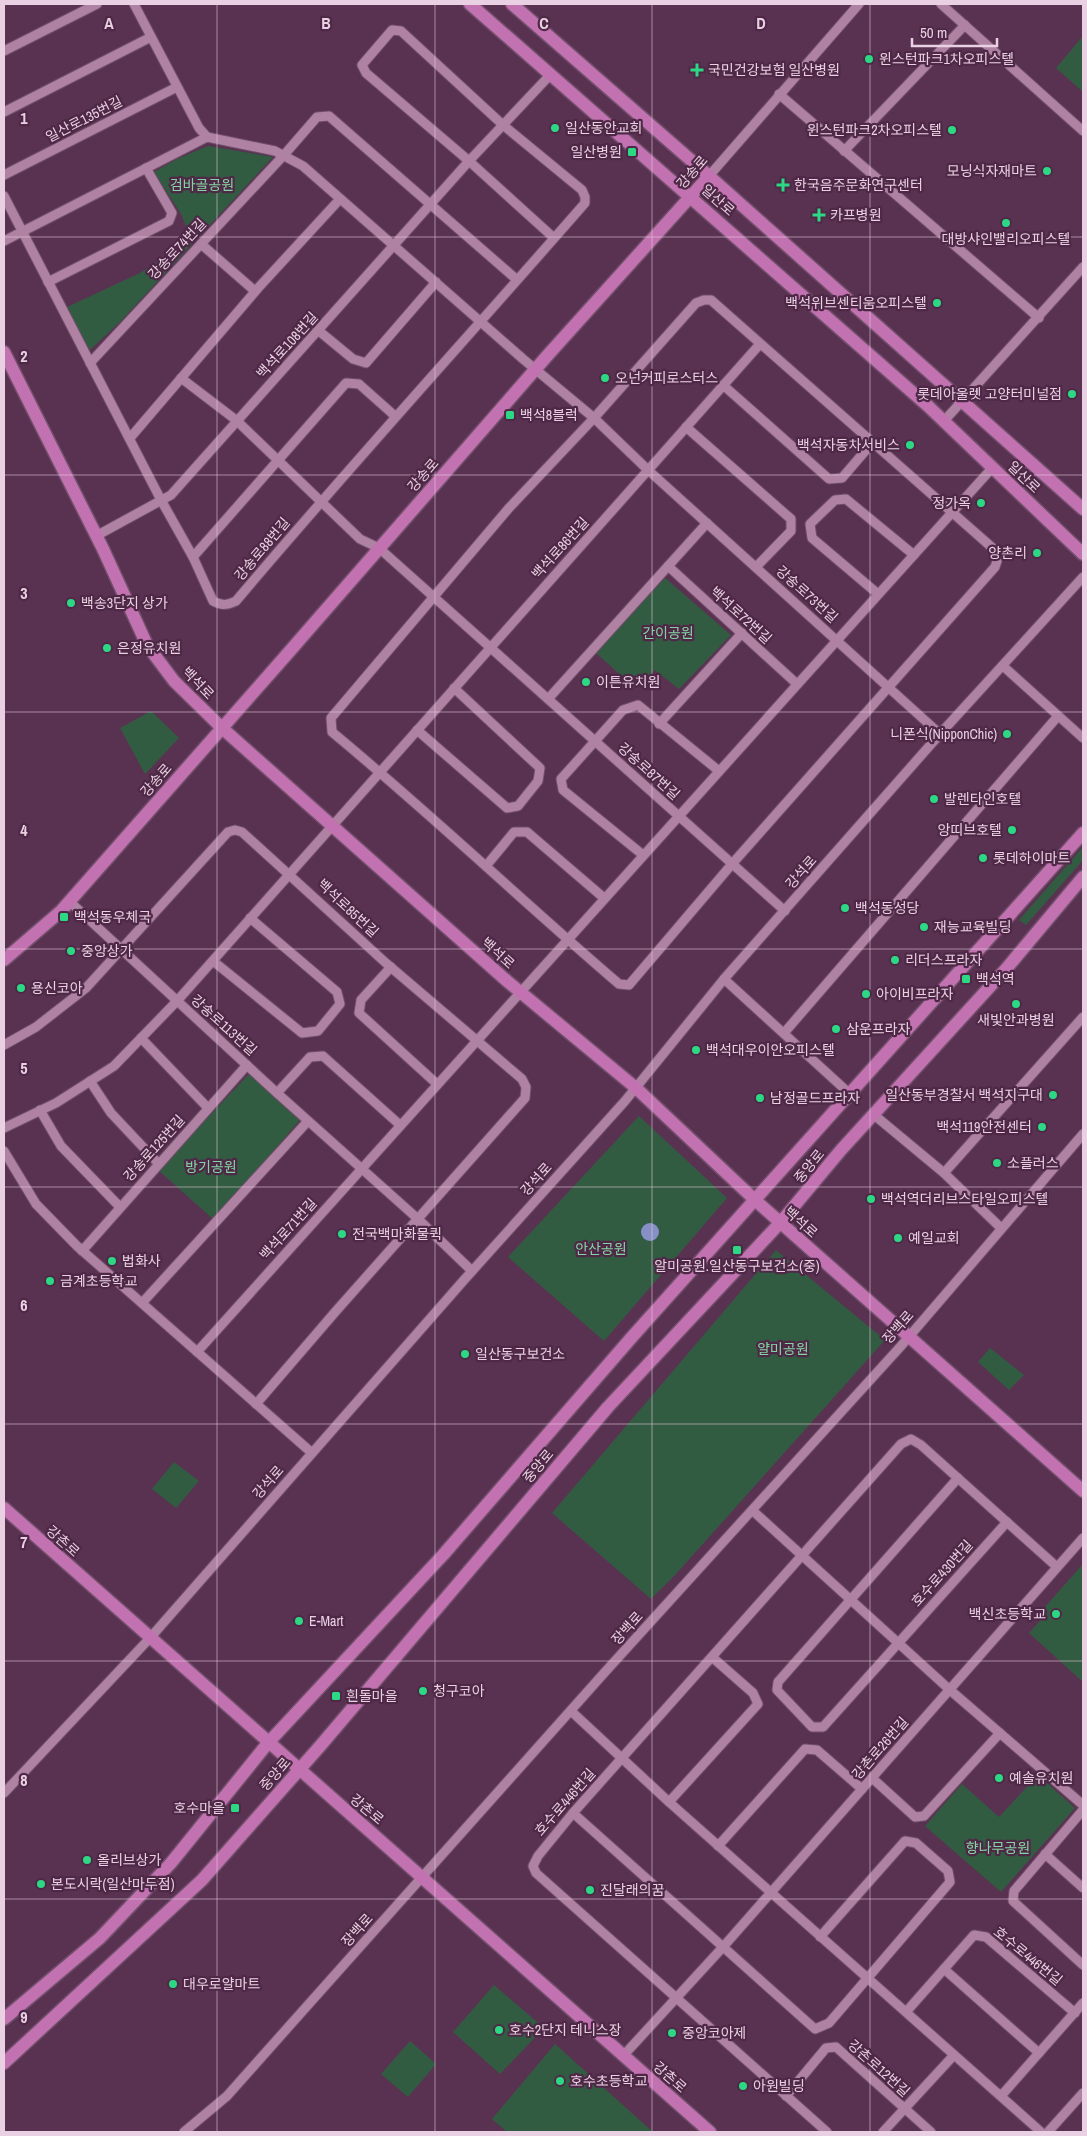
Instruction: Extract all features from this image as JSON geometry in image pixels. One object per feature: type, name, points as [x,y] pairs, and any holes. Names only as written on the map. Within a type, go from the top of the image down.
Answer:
[{"type":"main road","name":"일산로","points":[[470,4],[944,421],[1083,554]]},
{"type":"main road","name":"일산로","points":[[512,4],[709,176],[1083,509]]},
{"type":"main road","name":"강송로","points":[[4,960],[69,901],[536,369],[709,176]]},
{"type":"main road","name":"백석로","points":[[4,352],[96,536],[147,645],[174,681],[222,728],[519,992],[636,1088],[780,1223],[1083,1491]]},
{"type":"main road","name":"중앙로","points":[[4,2019],[100,1938],[171,1863],[268,1743],[443,1555],[632,1337],[1083,833]]},
{"type":"main road","name":"중앙로","points":[[4,2063],[202,1880],[608,1407],[780,1223],[841,1150],[1006,969],[1083,877]]},
{"type":"main road","name":"강촌로","points":[[4,1508],[298,1770],[423,1877],[710,2132]]},
{"type":"street","points":[[4,51],[97,4]]},
{"type":"street","points":[[134,4],[199,128],[207,137]]},
{"type":"street","name":"강송로","points":[[709,176],[859,4]]},
{"type":"street","points":[[941,4],[1083,131]]},
{"type":"street","points":[[844,151],[965,25]]},
{"type":"street","points":[[4,196],[161,500],[194,557],[276,460],[346,383],[358,384],[397,413],[516,279],[554,238],[585,203],[582,190],[503,125],[401,31],[392,30],[362,65],[366,73],[469,161],[554,238]]},
{"type":"street","points":[[4,112],[151,37]]},
{"type":"street","name":"백석로108번길","points":[[96,536],[171,495],[236,420],[431,206],[469,161],[551,74]]},
{"type":"street","name":"일산로135번길","points":[[4,175],[177,87]]},
{"type":"street","points":[[780,94],[1039,318]]},
{"type":"street","name":"강송로74번길","points":[[90,363],[284,155],[317,116],[329,116],[431,206]]},
{"type":"street","points":[[4,241],[207,137],[257,146],[284,155],[303,166],[536,369]]},
{"type":"street","name":"강송로74번길","points":[[48,282],[169,221],[172,213],[146,168]]},
{"type":"street","points":[[130,438],[257,289],[340,199]]},
{"type":"street","points":[[431,206],[516,279]]},
{"type":"street","points":[[201,244],[257,289]]},
{"type":"street","points":[[944,421],[1039,318],[1083,267]]},
{"type":"street","points":[[319,331],[353,360],[366,363],[436,282]]},
{"type":"street","points":[[711,300],[760,344],[951,513],[996,550],[998,558],[995,566],[732,864],[629,985],[623,986],[618,984],[566,940],[485,865],[332,732],[331,718],[435,598],[509,508],[594,418],[696,303],[711,300]]},
{"type":"street","name":"백석로86번길","points":[[332,826],[760,344]]},
{"type":"street","name":"강송로73번길","points":[[536,369],[594,418],[648,470],[940,734]]},
{"type":"street","points":[[181,378],[236,420],[360,538],[379,548]]},
{"type":"street","points":[[723,385],[830,479],[842,478],[875,446]]},
{"type":"street","name":"강송로88번길","points":[[194,557],[213,601],[219,604],[228,604],[236,601],[397,413]]},
{"type":"street","points":[[686,427],[791,518],[791,531],[756,567]]},
{"type":"street","points":[[519,992],[993,468]]},
{"type":"street","points":[[878,594],[812,538],[810,524],[834,500],[846,499],[914,555]]},
{"type":"street","points":[[548,699],[707,522]]},
{"type":"street","name":"강송로87번길","points":[[379,548],[785,911]]},
{"type":"street","name":"백석로72번길","points":[[668,566],[797,684]]},
{"type":"street","name":"강석로","points":[[4,1793],[150,1638],[472,1270],[636,1088],[724,979],[940,734],[1083,577]]},
{"type":"street","points":[[659,724],[742,633]]},
{"type":"street","points":[[1003,666],[1083,738]]},
{"type":"street","points":[[417,730],[507,808],[518,806],[538,781],[540,768],[454,688]]},
{"type":"street","points":[[643,855],[563,790],[560,779],[596,742],[623,710],[638,706],[719,771]]},
{"type":"street","points":[[784,1033],[1058,716]]},
{"type":"street","points":[[4,1128],[90,1082],[114,1066],[177,1001],[332,826]]},
{"type":"street","points":[[4,1045],[36,1027],[86,988],[228,832],[235,830],[242,832],[290,874]]},
{"type":"street","points":[[485,865],[514,832],[527,832],[604,898]]},
{"type":"street","name":"백석로85번길","points":[[290,874],[389,965]]},
{"type":"street","name":"강송로113번길","points":[[69,901],[120,950],[472,1270]]},
{"type":"street","points":[[213,961],[302,1033],[318,1030],[340,1004],[337,992],[250,918]]},
{"type":"street","points":[[256,1404],[336,1310],[525,1098],[526,1088],[522,1079],[389,965],[361,1000],[358,1013],[437,1084]]},
{"type":"street","points":[[724,979],[850,1094]]},
{"type":"street","name":"백석로71번길","points":[[196,1352],[519,992]]},
{"type":"street","points":[[944,1173],[1083,1017]]},
{"type":"street","points":[[141,1038],[208,1108]]},
{"type":"street","points":[[277,1093],[310,1057],[323,1056],[400,1125]]},
{"type":"street","name":"강송로125번길","points":[[82,1251],[158,1163],[247,1065]]},
{"type":"street","points":[[90,1082],[111,1113],[158,1163]]},
{"type":"street","points":[[40,1110],[61,1146],[120,1208]]},
{"type":"street","points":[[874,1114],[944,1173],[1001,1228]]},
{"type":"street","points":[[142,1304],[308,1121]]},
{"type":"street","name":"장백로","points":[[184,2132],[227,2096],[570,1711],[908,1337],[1083,1134]]},
{"type":"street","points":[[4,1151],[36,1204],[82,1251],[312,1453]]},
{"type":"street","points":[[670,1802],[758,1704],[753,1693],[712,1657],[901,1444],[911,1439],[921,1445],[1057,1567]]},
{"type":"street","points":[[850,1600],[958,1478]]},
{"type":"street","points":[[752,1511],[950,1690],[1083,1805]]},
{"type":"street","name":"호수로430번길","points":[[850,1600],[778,1682],[777,1690],[812,1727],[823,1727],[1007,1522]]},
{"type":"street","name":"강촌로26번길","points":[[623,2056],[771,1893],[1083,1538]]},
{"type":"street","name":"호수로446번길","points":[[675,1999],[536,1873],[533,1866],[538,1856],[573,1813],[712,1657]]},
{"type":"street","points":[[570,1711],[718,1846],[1041,2132]]},
{"type":"street","points":[[872,1778],[915,1817],[924,1816],[1000,1733]]},
{"type":"street","points":[[718,1846],[805,1749],[817,1750],[862,1789]]},
{"type":"street","points":[[1083,1810],[1014,1891],[1013,1901],[1083,1965]]},
{"type":"street","points":[[573,1813],[815,2029],[829,2023],[950,1882],[948,1871],[916,1843],[905,1841],[820,1937]]},
{"type":"street","points":[[1045,1854],[1083,1888]]},
{"type":"street","name":"호수로446번길","points":[[906,2012],[974,1935],[986,1937],[1075,2012]]},
{"type":"street","points":[[944,1970],[1039,2053]]},
{"type":"street","points":[[675,1999],[827,2132]]},
{"type":"street","points":[[1001,2096],[1083,2003]]},
{"type":"street","name":"강촌로12번길","points":[[783,2093],[826,2048],[836,2047],[931,2132]]},
{"type":"street","name":"강촌로12번길","points":[[883,2132],[954,2055]]},
{"type":"street","points":[[1048,2132],[1083,2093]]},
{"type":"green space","points":[[1083,36],[1083,92],[1056,68]]},
{"type":"green space","name":"검바골공원","points":[[208,146],[273,157],[120,322],[90,350],[80,335],[67,307],[140,273],[192,241],[181,214],[154,172],[177,159]]},
{"type":"green space","name":"간이공원","points":[[665,578],[731,635],[679,689],[655,670],[635,688],[596,653]]},
{"type":"green space","points":[[151,711],[179,738],[145,774],[120,728]]},
{"type":"green space","points":[[1083,847],[1083,860],[1026,925],[1019,920]]},
{"type":"green space","name":"방기공원","points":[[249,1074],[300,1120],[214,1220],[158,1170]]},
{"type":"green space","name":"안산공원","points":[[639,1116],[727,1198],[604,1341],[508,1257]]},
{"type":"green space","name":"얄미공원","points":[[776,1250],[885,1340],[676,1574],[651,1599],[552,1513]]},
{"type":"green space","points":[[990,1348],[1024,1375],[1009,1390],[978,1362]]},
{"type":"green space","points":[[174,1462],[199,1481],[176,1508],[152,1489]]},
{"type":"green space","points":[[1083,1564],[1083,1682],[1029,1633],[1048,1612],[1044,1608]]},
{"type":"green space","name":"향나무공원","points":[[1038,1775],[1075,1808],[1001,1892],[925,1826],[962,1784],[999,1817]]},
{"type":"green space","name":"호수2단지 테니스장","points":[[494,1985],[544,2028],[500,2074],[453,2032]]},
{"type":"green space","points":[[410,2041],[436,2064],[408,2097],[381,2074]]},
{"type":"green space","name":"호수초등학교","points":[[555,2044],[653,2132],[507,2132],[492,2119]]},
{"type":"water","points":[[646,1223],[654,1223],[659,1228],[657,1239],[646,1241],[641,1236],[641,1228]]},
{"type":"place","name":"윈스턴파크1차오피스텔","points":[[869,59]]},
{"type":"place","name":"국민건강보험 일산병원","points":[[697,70]]},
{"type":"place","name":"일산동안교회","points":[[555,128]]},
{"type":"place","name":"윈스턴파크2차오피스텔","points":[[952,130]]},
{"type":"place","name":"일산병원","points":[[632,152]]},
{"type":"place","name":"모닝식자재마트","points":[[1047,171]]},
{"type":"place","name":"한국음주문화연구센터","points":[[783,185]]},
{"type":"place","name":"카프병원","points":[[819,215]]},
{"type":"place","name":"대방샤인밸리오피스텔","points":[[1006,223]]},
{"type":"place","name":"백석위브센티움오피스텔","points":[[937,303]]},
{"type":"place","name":"오넌커피로스터스","points":[[605,378]]},
{"type":"place","name":"롯데아울렛 고양터미널점","points":[[1072,394]]},
{"type":"place","name":"백석8블럭","points":[[510,415]]},
{"type":"place","name":"백석자동차서비스","points":[[910,445]]},
{"type":"place","name":"정가옥","points":[[981,503]]},
{"type":"place","name":"양촌리","points":[[1037,553]]},
{"type":"place","name":"백송3단지 상가","points":[[71,603]]},
{"type":"place","name":"은정유치원","points":[[107,648]]},
{"type":"place","name":"이튼유치원","points":[[586,682]]},
{"type":"place","name":"니폰식(NipponChic)","points":[[1007,734]]},
{"type":"place","name":"발렌타인호텔","points":[[934,799]]},
{"type":"place","name":"앙띠브호텔","points":[[1012,830]]},
{"type":"place","name":"롯데하이마트","points":[[983,858]]},
{"type":"place","name":"백석동성당","points":[[845,908]]},
{"type":"place","name":"백석동우체국","points":[[64,917]]},
{"type":"place","name":"재능교육빌딩","points":[[924,927]]},
{"type":"place","name":"중앙상가","points":[[71,951]]},
{"type":"place","name":"리더스프라자","points":[[895,960]]},
{"type":"place","name":"백석역","points":[[966,979]]},
{"type":"place","name":"용신코아","points":[[21,988]]},
{"type":"place","name":"아이비프라자","points":[[866,994]]},
{"type":"place","name":"새빛안과병원","points":[[1016,1004]]},
{"type":"place","name":"삼운프라자","points":[[836,1029]]},
{"type":"place","name":"백석대우이안오피스텔","points":[[696,1050]]},
{"type":"place","name":"일산동부경찰서 백석지구대","points":[[1053,1095]]},
{"type":"place","name":"남정골드프라자","points":[[760,1098]]},
{"type":"place","name":"백석119안전센터","points":[[1042,1127]]},
{"type":"place","name":"소플러스","points":[[997,1163]]},
{"type":"place","name":"백석역더리브스타일오피스텔","points":[[871,1199]]},
{"type":"place","name":"전국백마화물퀵","points":[[342,1234]]},
{"type":"place","name":"예일교회","points":[[898,1238]]},
{"type":"place","name":"알미공원.일산동구보건소(중)","points":[[737,1250]]},
{"type":"place","name":"법화사","points":[[112,1261]]},
{"type":"place","name":"금계초등학교","points":[[50,1281]]},
{"type":"place","name":"일산동구보건소","points":[[465,1354]]},
{"type":"place","name":"백신초등학교","points":[[1056,1614]]},
{"type":"place","name":"E-Mart","points":[[299,1621]]},
{"type":"place","name":"청구코아","points":[[423,1691]]},
{"type":"place","name":"흰돌마을","points":[[336,1696]]},
{"type":"place","name":"예솔유치원","points":[[999,1778]]},
{"type":"place","name":"호수마을","points":[[235,1808]]},
{"type":"place","name":"올리브상가","points":[[87,1860]]},
{"type":"place","name":"본도시락(일산마두점)","points":[[41,1884]]},
{"type":"place","name":"진달래의꿈","points":[[590,1890]]},
{"type":"place","name":"대우로얄마트","points":[[173,1984]]},
{"type":"place","name":"호수2단지 테니스장","points":[[499,2030]]},
{"type":"place","name":"중앙코아제","points":[[672,2033]]},
{"type":"place","name":"호수초등학교","points":[[560,2081]]},
{"type":"place","name":"아원빌딩","points":[[743,2086]]}]
